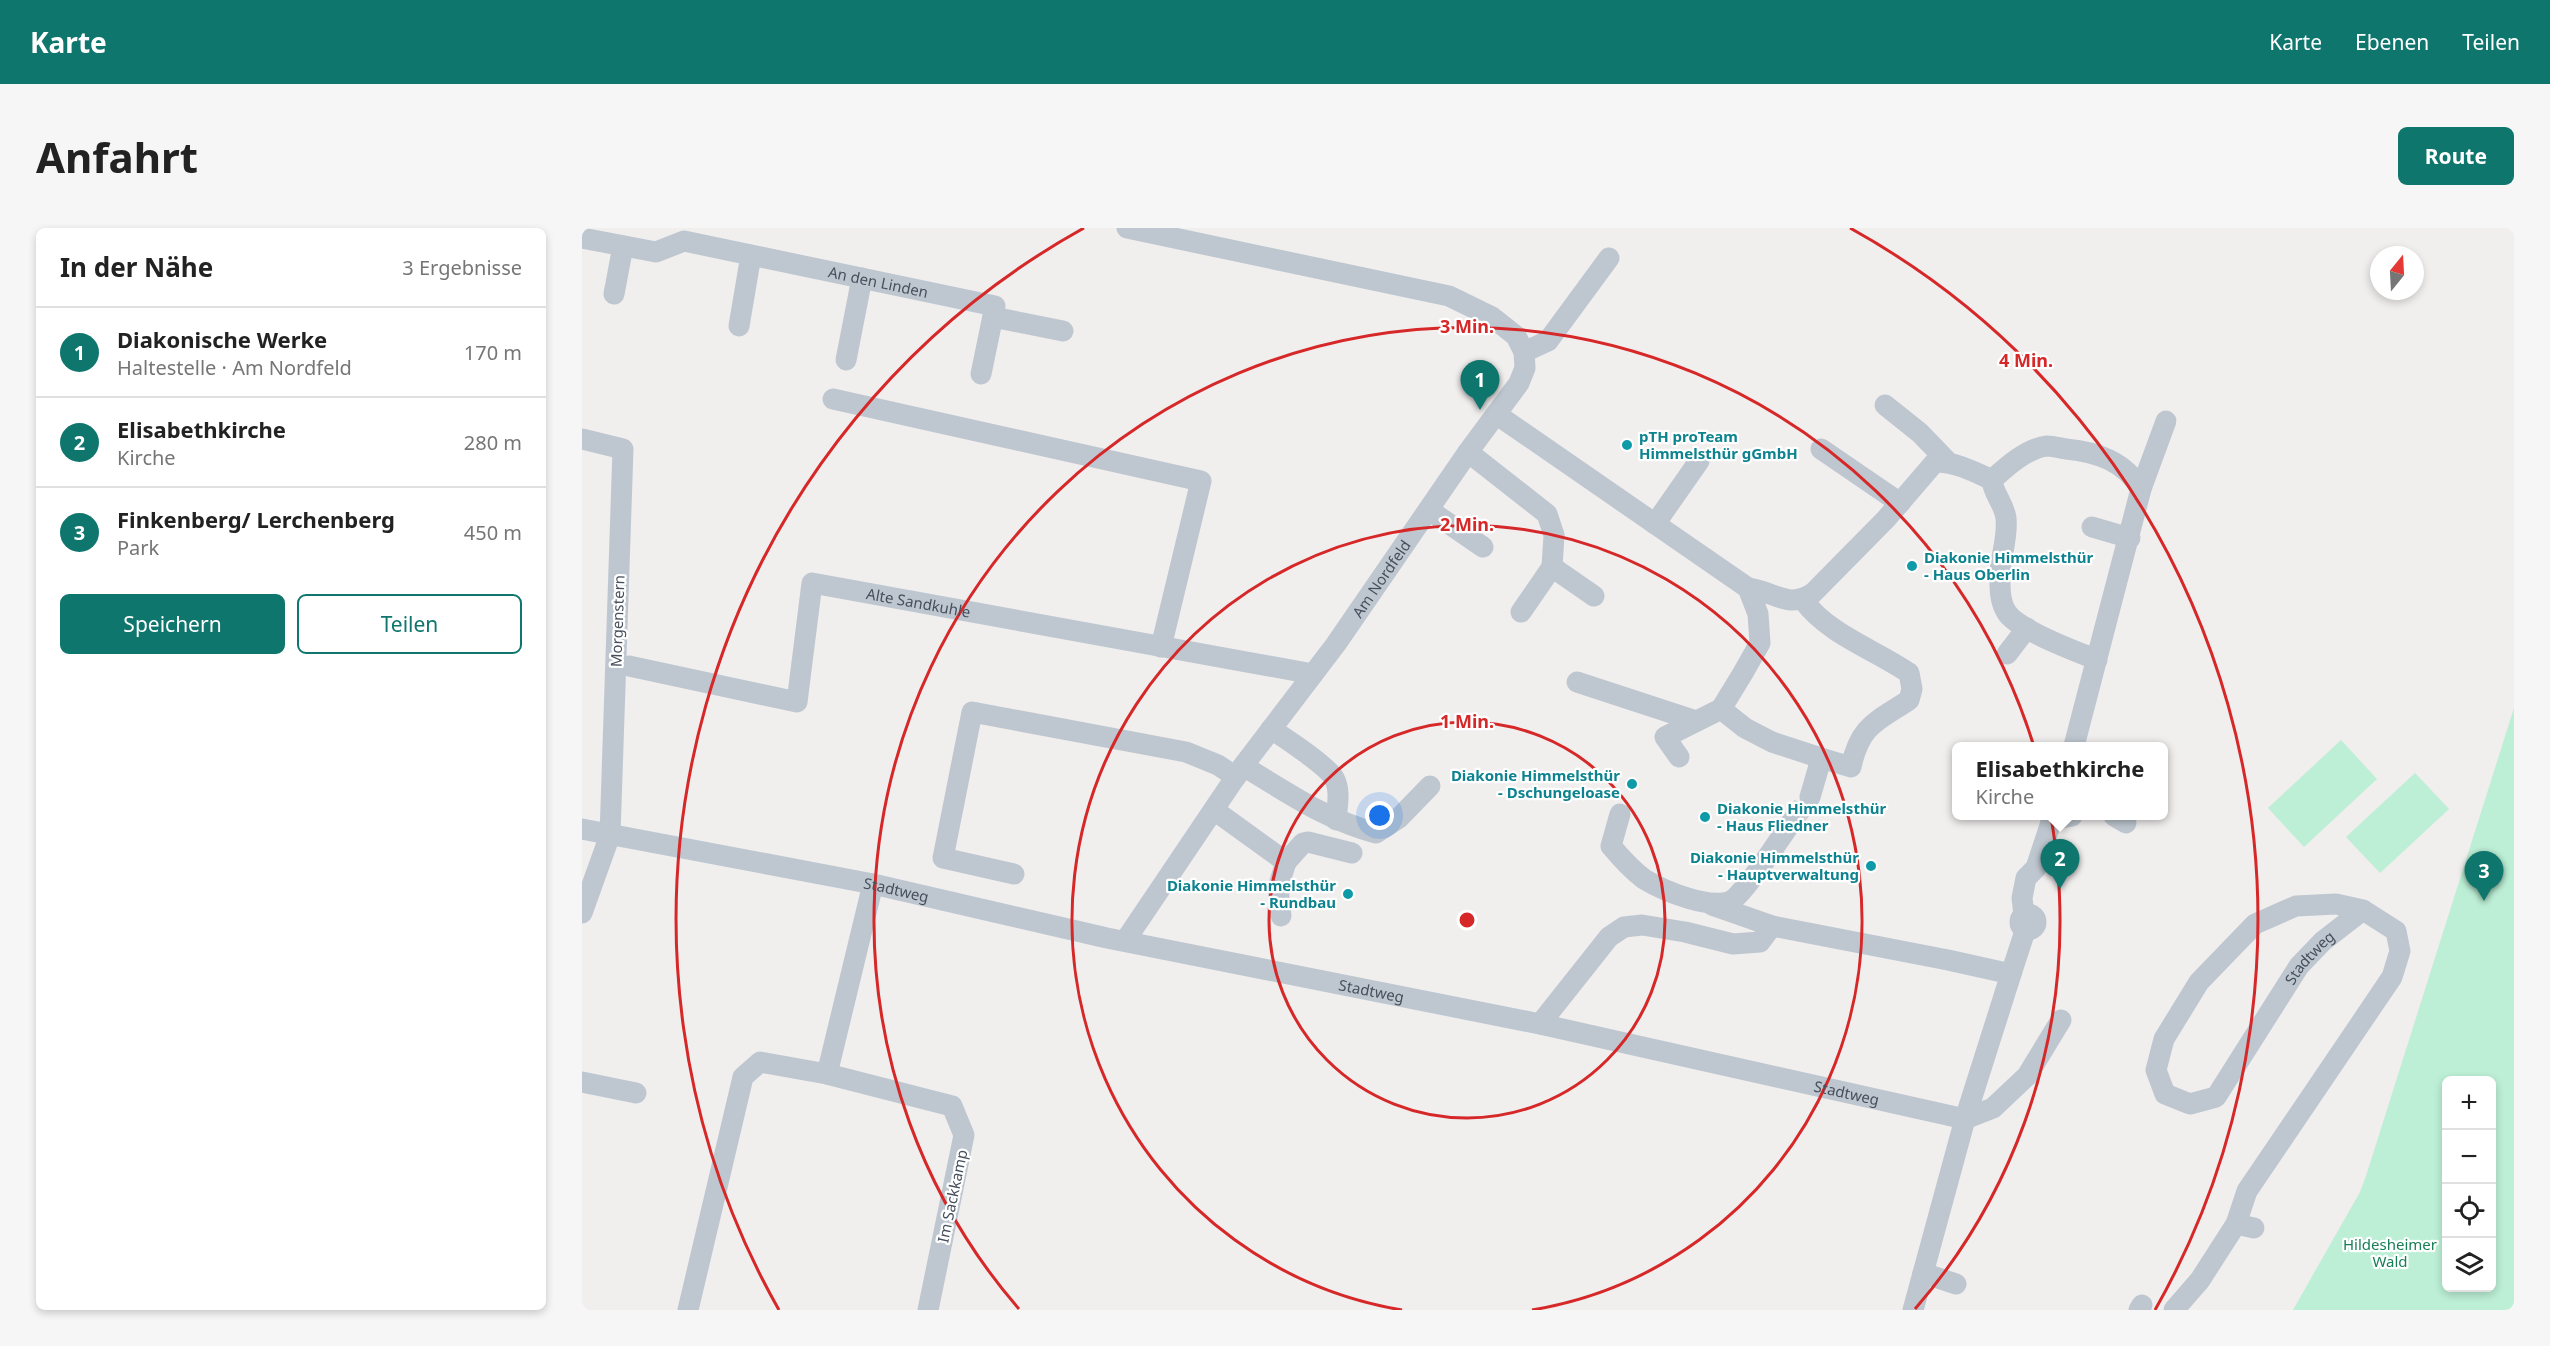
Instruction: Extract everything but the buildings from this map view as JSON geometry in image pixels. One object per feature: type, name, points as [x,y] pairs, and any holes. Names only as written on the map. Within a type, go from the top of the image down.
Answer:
[{"type":"street","points":[[1127,228],[1449,296],[1492,317],[1516,336],[1524,352],[1548,341],[1609,258]]},
{"type":"street","name":"An den Linden","points":[[582,238],[656,252],[684,241],[995,306],[993,317]]},
{"type":"street","points":[[614,294],[623,246]]},
{"type":"street","points":[[739,326],[751,255]]},
{"type":"street","points":[[846,360],[862,278]]},
{"type":"street","points":[[981,374],[993,317],[1063,331]]},
{"type":"street","name":"Am Nordfeld","points":[[1125,941],[1240,772],[1519,383],[1525,368],[1524,352]]},
{"type":"street","points":[[833,399],[1201,481],[1161,647]]},
{"type":"street","points":[[1886,405],[1920,433],[1948,462]]},
{"type":"street","points":[[1496,414],[1748,588],[1782,600],[1803,600],[1813,593],[1900,503],[1935,462],[1948,462],[1992,480]]},
{"type":"street","points":[[2075,742],[2141,489],[2166,421]]},
{"type":"street","name":"Morgenstern","points":[[582,439],[623,449],[610,835]]},
{"type":"street","points":[[1992,480],[2006,466],[2047,446],[2086,451],[2115,461],[2133,475],[2141,489]]},
{"type":"street","points":[[1821,449],[1900,503]]},
{"type":"street","points":[[1468,452],[1547,514],[1554,535],[1552,567],[1521,612]]},
{"type":"street","points":[[1655,524],[1699,461]]},
{"type":"street","points":[[1992,480],[1993,488],[2002,501],[2006,518],[2007,542],[2001,569],[1999,594],[2007,614],[2027,628],[2097,660]]},
{"type":"street","points":[[1429,510],[1483,547]]},
{"type":"street","points":[[2092,527],[2130,538]]},
{"type":"street","points":[[1552,567],[1594,596]]},
{"type":"street","name":"Alte Sandkuhle","points":[[629,666],[797,702],[812,583],[1312,674]]},
{"type":"street","points":[[1679,757],[1665,737],[1721,709],[1760,643],[1758,614],[1748,588]]},
{"type":"street","points":[[1721,709],[1745,728],[1772,742],[1851,767],[1856,744],[1868,728],[1909,700],[1912,689],[1909,673],[1887,658],[1838,632],[1815,616],[1803,600]]},
{"type":"street","points":[[2007,654],[2027,628]]},
{"type":"street","points":[[1577,682],[1696,721]]},
{"type":"street","points":[[1014,874],[943,858],[972,712],[1186,752],[1240,772],[1336,820],[1376,833],[1399,818],[1430,786]]},
{"type":"street","points":[[1272,729],[1308,755],[1334,778],[1338,798],[1336,820]]},
{"type":"street","points":[[1810,797],[1819,766],[1824,759]]},
{"type":"street","points":[[1214,810],[1286,862]]},
{"type":"street","points":[[1620,814],[1611,846],[1643,878],[1661,888],[1772,926],[1798,927],[2011,974]]},
{"type":"street","points":[[1912,1310],[1965,1119],[2011,974],[2024,923],[2022,898],[2026,878],[2036,868],[2051,820]]},
{"type":"street","points":[[1712,905],[1734,899],[1791,823]]},
{"type":"street","name":"Stadtweg","points":[[582,829],[873,884],[1125,941],[1540,1024],[1965,1119]]},
{"type":"street","points":[[582,913],[610,835]]},
{"type":"street","points":[[1281,916],[1278,888],[1286,862],[1303,843],[1308,842],[1352,854]]},
{"type":"street","points":[[827,1074],[873,884]]},
{"type":"street","name":"Stadtweg","points":[[2174,1310],[2245,1226],[2247,1191],[2392,977],[2400,951],[2396,931],[2363,910],[2336,904],[2296,906],[2255,924],[2199,982],[2164,1038],[2156,1070],[2165,1094],[2190,1104],[2216,1096],[2299,966],[2323,941],[2363,910]]},
{"type":"street","points":[[1540,1024],[1609,937],[1624,927],[1642,925],[1685,932],[1733,944],[1760,942],[1772,926]]},
{"type":"street","points":[[1965,1119],[1993,1108],[2027,1076],[2061,1020]]},
{"type":"street","name":"Im Sackkamp","points":[[688,1310],[742,1077],[760,1062],[827,1074],[952,1106],[964,1135],[928,1310]]},
{"type":"street","points":[[582,1082],[636,1093]]},
{"type":"street","points":[[1923,1273],[1956,1284]]},
{"type":"green space","name":"Hildesheimer Wald","points":[[2514,708],[2514,1310],[2293,1310],[2360,1192]]},
{"type":"green space","points":[[2341,740],[2377,779],[2304,847],[2268,808]]},
{"type":"green space","points":[[2415,773],[2449,809],[2380,873],[2346,837]]},
{"type":"tunnel","points":[[1791,823],[1810,797]]},
{"type":"place","name":"Diakonische Werke","points":[[1480,410]]},
{"type":"place","name":"pTH proTeam Himmelsthür gGmbH","points":[[1627,445]]},
{"type":"place","name":"Diakonie Himmelsthür - Haus Oberlin","points":[[1912,566]]},
{"type":"place","name":"Diakonie Himmelsthür - Dschungeloase","points":[[1632,784]]},
{"type":"place","name":"Diakonie Himmelsthür - Haus Fliedner","points":[[1705,817]]},
{"type":"place","name":"Diakonie Himmelsthür - Hauptverwaltung","points":[[1871,866]]},
{"type":"place","name":"Elisabethkirche","points":[[2060,889]]},
{"type":"place","name":"Diakonie Himmelsthür - Rundbau","points":[[1348,894]]},
{"type":"place","name":"Finkenberg/ Lerchenberg","points":[[2484,901]]}]
